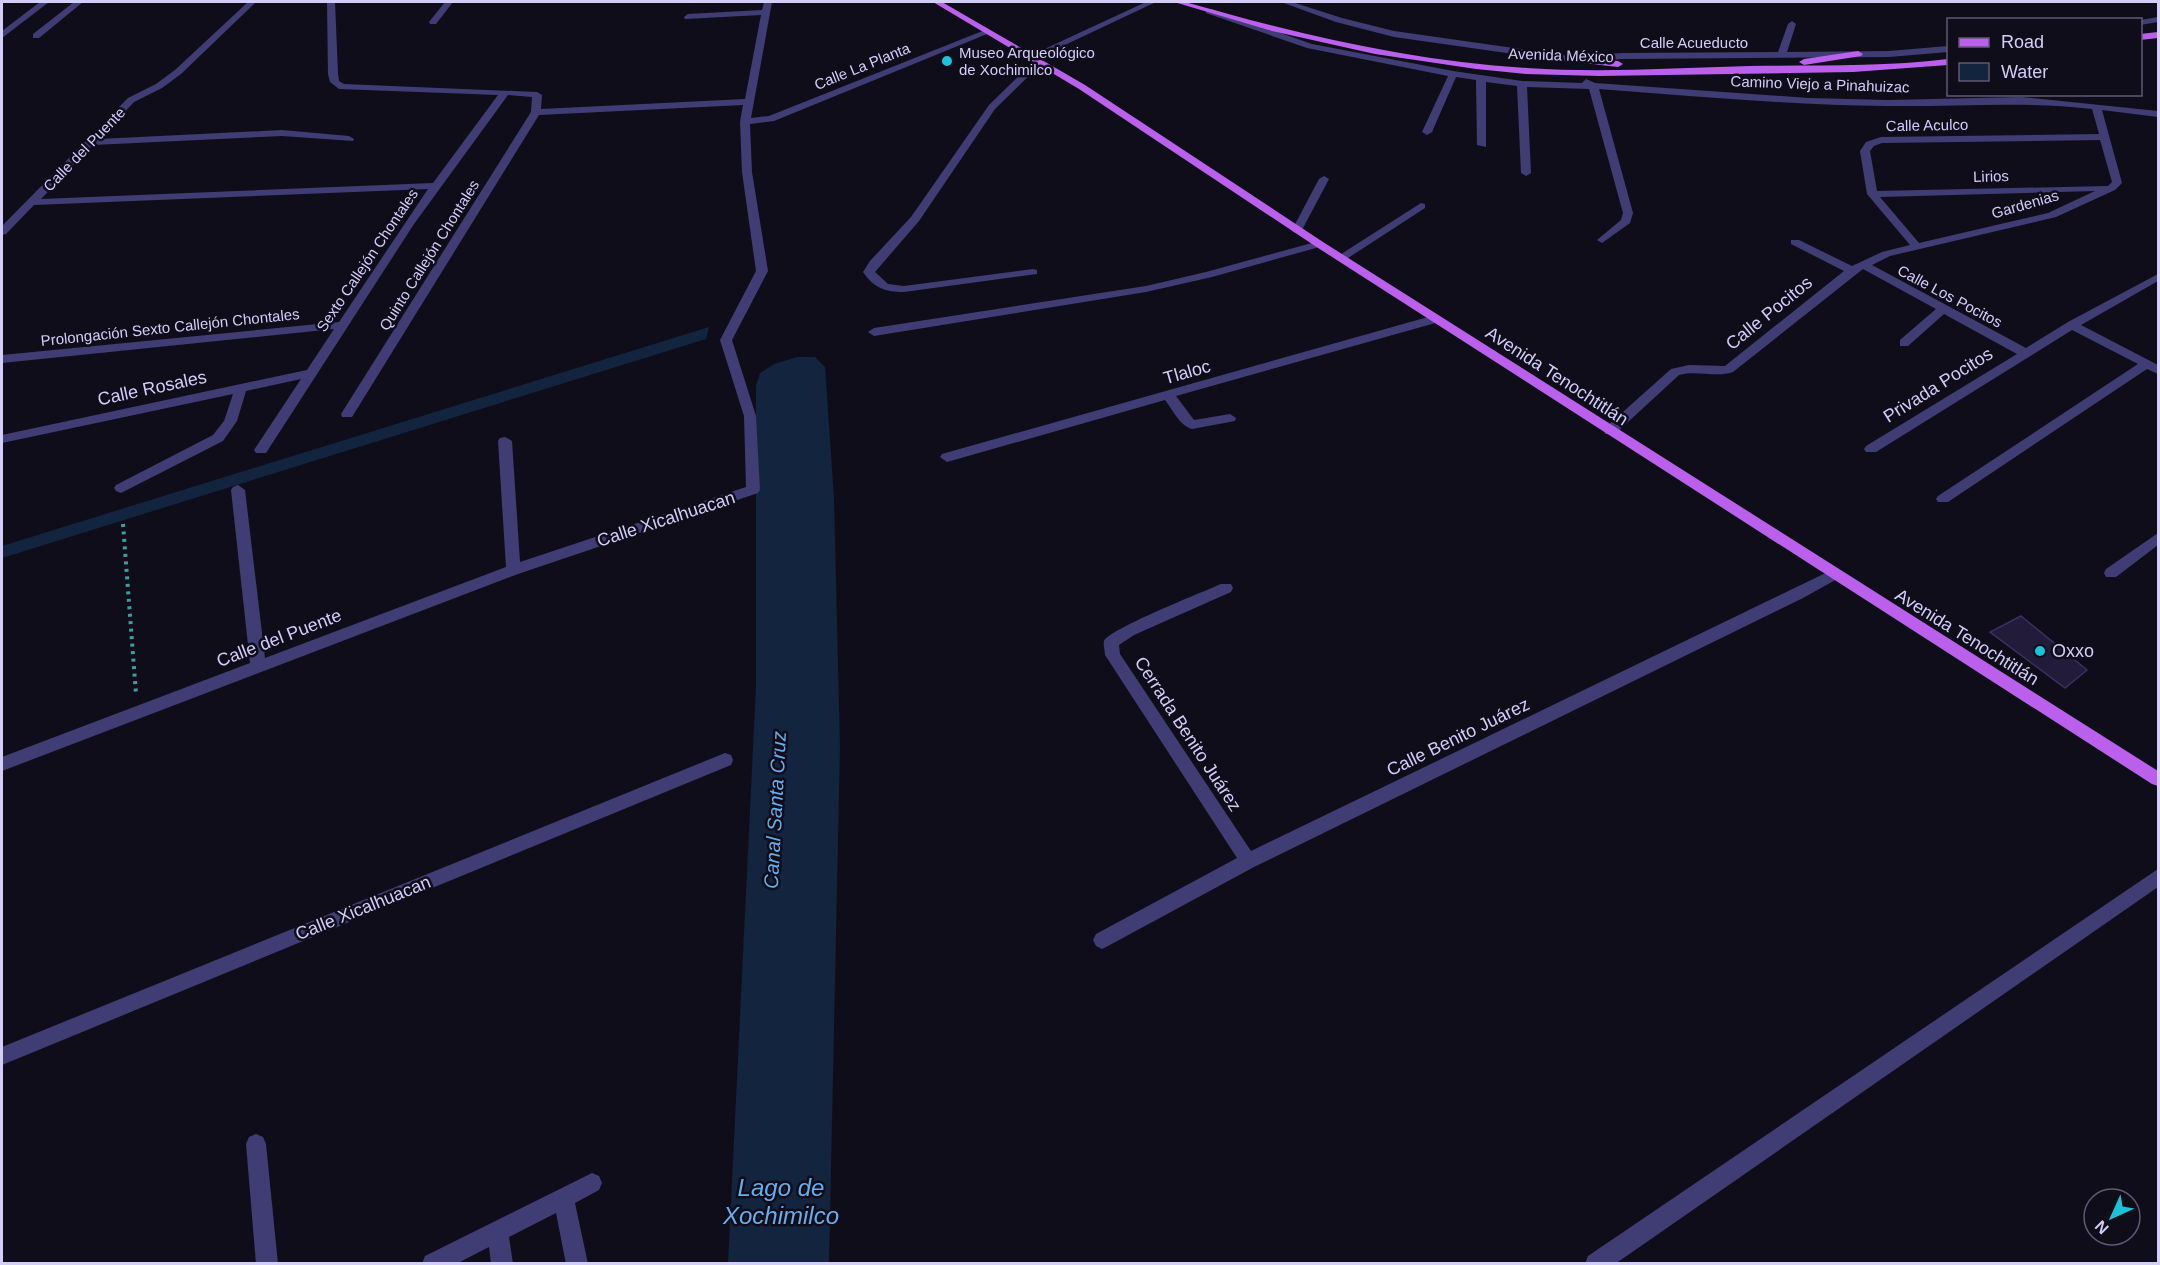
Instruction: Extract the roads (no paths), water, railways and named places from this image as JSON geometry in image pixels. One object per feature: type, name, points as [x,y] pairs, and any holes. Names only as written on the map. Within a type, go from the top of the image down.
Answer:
[{"type":"main road","name":"Avenida Tenochtitlán","points":[[937,2],[1082,87],[1435,319],[2158,779]]},
{"type":"main road","name":"Avenida México","points":[[1178,2],[1335,42],[1395,54],[1485,67],[1574,73],[1759,69],[1874,70],[1947,62]]},
{"type":"main road","points":[[2142,37],[2158,35]]},
{"type":"main road","points":[[1759,69],[1777,64],[1858,54]]},
{"type":"main road","points":[[1569,59],[1675,71]]},
{"type":"street","points":[[2,35],[45,2]]},
{"type":"street","points":[[36,36],[79,2]]},
{"type":"street","name":"Calle del Puente","points":[[2,232],[130,100],[159,86],[178,72],[252,2]]},
{"type":"street","points":[[331,2],[333,74],[335,82],[342,87],[505,92]]},
{"type":"street","points":[[433,22],[449,2]]},
{"type":"street","points":[[745,122],[768,2]]},
{"type":"street","points":[[1033,272],[904,289],[888,289],[877,284],[869,272],[874,263],[915,219],[992,107],[1034,60],[1152,2]]},
{"type":"street","name":"Calle Acueducto","points":[[1285,2],[1339,20],[1394,34],[1528,55],[1569,59],[1623,56],[1858,54],[1947,49]]},
{"type":"street","name":"Camino Viejo a Pinahuizac","points":[[1209,11],[1310,46],[1453,74],[1522,84],[1593,86],[1809,101],[1888,103],[2022,100],[2158,114]]},
{"type":"street","points":[[688,16],[765,12]]},
{"type":"street","points":[[2,20],[29,15]]},
{"type":"street","points":[[2142,22],[2158,20]]},
{"type":"street","points":[[1782,55],[1792,24]]},
{"type":"street","name":"Calle La Planta","points":[[745,122],[771,119],[988,32]]},
{"type":"street","points":[[1574,73],[1593,86],[1628,213],[1626,221],[1602,240]]},
{"type":"street","points":[[1426,132],[1453,74]]},
{"type":"street","points":[[1481,79],[1482,145]]},
{"type":"street","points":[[1522,84],[1526,173]]},
{"type":"street","name":"Quinto Callejón Chontales","points":[[347,414],[536,112],[537,95],[505,92]]},
{"type":"street","name":"Sexto Callejón Chontales","points":[[261,450],[341,325],[436,186],[505,92]]},
{"type":"street","points":[[2073,104],[2080,96]]},
{"type":"street","points":[[536,112],[748,102]]},
{"type":"street","points":[[2096,106],[2106,137],[2116,183],[2111,188]]},
{"type":"street","name":"Calle Xicalhuacan","points":[[571,550],[753,490],[750,416],[726,340],[762,271],[747,172],[745,122]]},
{"type":"street","points":[[89,142],[282,133],[349,140]]},
{"type":"street","name":"Calle Aculco","points":[[1872,194],[1865,151],[1870,144],[1881,140],[2106,137]]},
{"type":"street","points":[[1297,230],[1324,179]]},
{"type":"street","points":[[33,201],[436,186]]},
{"type":"street","name":"Lirios","points":[[1872,194],[2111,188]]},
{"type":"street","name":"Gardenias","points":[[1857,267],[1886,254],[2052,215],[2111,188]]},
{"type":"street","points":[[1872,194],[1917,247]]},
{"type":"street","points":[[1341,258],[1421,206]]},
{"type":"street","name":"Calle Los Pocitos","points":[[1795,242],[1857,267],[1943,309],[2025,353]]},
{"type":"street","points":[[874,332],[1146,289],[1208,275],[1319,244]]},
{"type":"street","name":"Calle Pocitos","points":[[1610,431],[1675,372],[1686,367],[1720,373],[1729,369],[1857,267]]},
{"type":"street","name":"Privada Pocitos","points":[[1871,448],[2025,353],[2158,277]]},
{"type":"street","points":[[1904,343],[1943,309]]},
{"type":"street","name":"Tlaloc","points":[[947,457],[1435,319]]},
{"type":"street","name":"Prolongación Sexto Callejón Chontales","points":[[2,359],[341,325]]},
{"type":"street","points":[[2072,325],[2153,367]]},
{"type":"street","points":[[1943,499],[2153,367]]},
{"type":"street","name":"Calle Rosales","points":[[2,439],[311,373]]},
{"type":"street","points":[[121,488],[218,438],[228,428],[234,417],[240,388]]},
{"type":"street","points":[[1169,396],[1187,422],[1192,425],[1230,418]]},
{"type":"street","points":[[505,441],[513,570]]},
{"type":"street","points":[[238,489],[258,666]]},
{"type":"street","points":[[2111,573],[2158,538]]},
{"type":"street","name":"Calle del Puente","points":[[2,764],[571,550]]},
{"type":"street","name":"Calle Benito Juárez","points":[[1102,940],[1248,861],[1798,594],[1834,574]]},
{"type":"street","name":"Cerrada Benito Juárez","points":[[1226,588],[1129,632],[1111,643],[1113,655],[1248,861]]},
{"type":"street","name":"Calle Xicalhuacan","points":[[2,1056],[725,760]]},
{"type":"street","points":[[1596,1263],[2158,877]]},
{"type":"street","points":[[256,1144],[267,1263]]},
{"type":"street","points":[[433,1263],[592,1183]]},
{"type":"street","points":[[563,1198],[577,1263]]},
{"type":"street","points":[[496,1231],[502,1263]]},
{"type":"water","points":[[709,327],[706,339],[2,558],[2,546]]},
{"type":"water","name":"Lago de Xochimilco","points":[[797,357],[815,357],[825,367],[834,498],[840,747],[829,1263],[728,1264],[756,686],[756,386],[760,373],[774,364]]},
{"type":"place","name":"Museo Arqueológico de Xochimilco","points":[[947,61]]},
{"type":"place","name":"Oxxo","points":[[2040,651]]},
{"type":"water label","name":"Canal Santa Cruz","points":[[775,810]]}]
